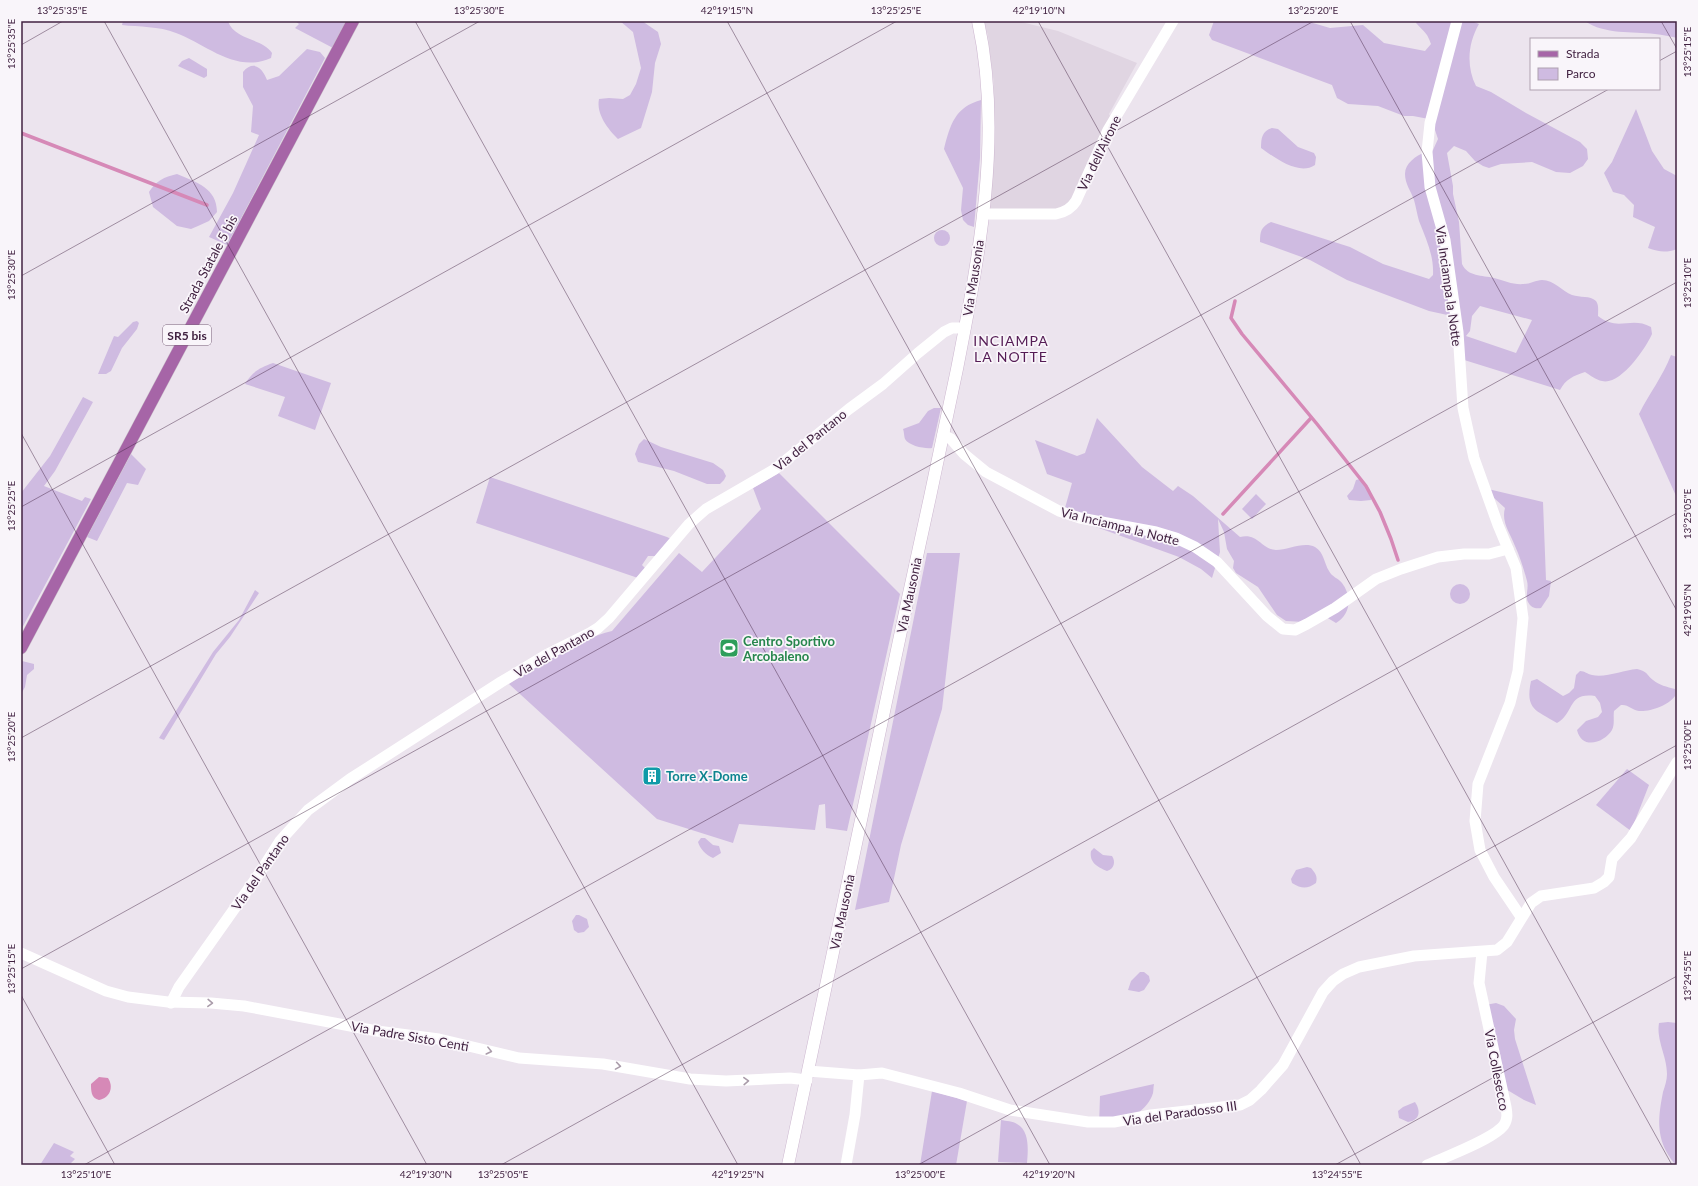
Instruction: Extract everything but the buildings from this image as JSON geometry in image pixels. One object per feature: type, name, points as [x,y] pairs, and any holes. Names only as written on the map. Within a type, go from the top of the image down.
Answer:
[{"type":"main road","name":"Strada Statale 5 bis","points":[[21,648],[353,21]]},
{"type":"main road","name":"Via Mausonia","points":[[788,1165],[943,436],[978,255],[988,152],[988,114],[985,59],[978,21]]},
{"type":"street","name":"Via dell'Airone","points":[[983,214],[1056,214],[1066,211],[1072,207],[1108,130],[1173,21]]},
{"type":"street","name":"Via Inciampa la Notte","points":[[1457,21],[1430,123],[1427,152],[1430,186],[1445,240],[1458,332],[1463,408],[1474,458],[1516,568],[1523,618],[1518,671],[1510,703],[1478,784],[1475,821],[1480,850],[1494,877],[1522,917]]},
{"type":"street","name":"Via del Pantano","points":[[171,1002],[179,987],[280,841],[308,810],[350,779],[501,682],[546,655],[598,628],[609,618],[689,524],[706,509],[775,469],[848,409],[883,384],[918,352],[944,332],[952,328],[965,328]]},
{"type":"street","name":"Via Inciampa la Notte","points":[[943,436],[951,439],[964,454],[986,472],[1059,511],[1080,518],[1156,532],[1176,538],[1195,547],[1216,562],[1267,616],[1283,629],[1295,630],[1307,624],[1335,608],[1376,579],[1401,569],[1438,557],[1464,554],[1489,554],[1508,549]]},
{"type":"street","name":"Via del Paradosso III","points":[[808,1076],[882,1073],[959,1093],[1010,1110],[1088,1122],[1114,1122],[1151,1115],[1235,1107],[1250,1100],[1269,1082],[1283,1065],[1323,992],[1333,981],[1343,974],[1359,967],[1414,956],[1497,950],[1505,945],[1531,903],[1541,896],[1594,888],[1604,882],[1609,877],[1612,859],[1631,838],[1677,762]]},
{"type":"street","name":"Via Collesecco","points":[[1427,1165],[1493,1135],[1505,1123],[1507,1116],[1479,983],[1482,952]]},
{"type":"street","name":"Via Padre Sisto Centi","points":[[21,953],[112,993],[133,998],[171,1002],[244,1006],[386,1033],[439,1039],[519,1058],[604,1064],[690,1079],[721,1081],[808,1076]]},
{"type":"street","points":[[846,1165],[855,1115],[859,1075]]},
{"type":"shaded area","points":[[984,21],[1017,21],[1058,31],[1137,63],[1109,114],[1112,120],[1077,195],[1063,211],[990,214],[994,154],[994,85],[988,36]]},
{"type":"shaded area","points":[[99,1077],[108,1078],[111,1088],[106,1097],[99,1100],[94,1098],[91,1092],[91,1084]]},
{"type":"green space","points":[[123,21],[228,21],[236,32],[262,44],[267,48],[272,53],[271,58],[258,62],[233,60],[176,33],[156,28],[122,25]]},
{"type":"green space","points":[[295,21],[347,21],[333,48],[295,28],[299,24]]},
{"type":"green space","points":[[620,21],[642,21],[658,32],[661,44],[655,63],[652,92],[641,128],[618,139],[610,131],[601,116],[599,110],[599,99],[623,99],[630,95],[636,84],[641,68],[633,32]]},
{"type":"green space","points":[[1214,21],[1306,21],[1330,28],[1363,25],[1384,43],[1425,51],[1431,44],[1430,40],[1427,34],[1416,23],[1417,21],[1455,21],[1429,119],[1404,116],[1378,106],[1348,104],[1337,98],[1332,85],[1212,40],[1209,35]]},
{"type":"green space","points":[[1459,21],[1472,21],[1479,24],[1472,39],[1470,55],[1471,71],[1476,86],[1491,92],[1580,142],[1587,149],[1588,159],[1583,166],[1570,173],[1556,172],[1532,162],[1501,164],[1489,168],[1475,161],[1466,151],[1454,146],[1447,153],[1459,222],[1462,264],[1468,271],[1480,276],[1513,283],[1526,284],[1546,280],[1572,295],[1594,299],[1598,304],[1598,316],[1606,321],[1619,324],[1640,323],[1651,327],[1652,334],[1644,348],[1632,365],[1617,378],[1609,381],[1602,381],[1595,379],[1585,372],[1570,378],[1560,390],[1461,359],[1428,153],[1433,150],[1438,139],[1433,124]],"holes":[[[1480,306],[1532,320],[1516,353],[1466,336],[1470,331],[1472,316]]]},
{"type":"green space","points":[[1585,21],[1677,21],[1677,38],[1655,34],[1619,32],[1601,29]]},
{"type":"green space","points":[[307,49],[320,52],[325,58],[227,245],[209,237],[233,193],[259,135],[251,132],[253,106],[243,87],[243,72],[247,68],[254,66],[261,69],[267,80],[279,76]]},
{"type":"green space","points":[[189,58],[207,69],[207,76],[204,78],[178,66],[182,61]]},
{"type":"green space","points":[[981,100],[980,158],[974,227],[968,225],[963,220],[961,210],[963,188],[944,149],[951,125],[959,112],[972,103]]},
{"type":"green space","points":[[1636,109],[1652,151],[1664,169],[1677,176],[1677,249],[1662,252],[1648,248],[1655,227],[1633,217],[1634,205],[1624,195],[1613,192],[1604,173],[1612,162]]},
{"type":"green space","points":[[1272,128],[1278,129],[1298,147],[1314,153],[1316,157],[1315,165],[1309,168],[1295,167],[1280,161],[1261,148],[1261,141],[1264,133]]},
{"type":"green space","points":[[1425,152],[1440,231],[1452,316],[1429,311],[1347,280],[1310,260],[1260,242],[1262,230],[1271,222],[1350,247],[1383,264],[1429,279],[1433,275],[1431,254],[1419,221],[1414,200],[1406,181],[1405,174],[1405,170],[1409,163]]},
{"type":"green space","points":[[177,174],[198,183],[213,197],[217,212],[209,221],[191,229],[177,226],[153,207],[149,192],[154,185],[161,180]]},
{"type":"green space","points":[[942,230],[949,235],[950,238],[945,245],[942,246],[935,241],[934,238],[939,231]]},
{"type":"green space","points":[[137,321],[139,323],[137,329],[122,348],[111,371],[106,374],[98,374],[114,336],[118,337],[133,322]]},
{"type":"green space","points":[[1671,355],[1677,357],[1677,498],[1639,414]]},
{"type":"green space","points":[[273,363],[331,383],[315,430],[278,416],[285,397],[245,384],[250,376],[256,371]]},
{"type":"green space","points":[[83,397],[93,402],[55,471],[44,486],[82,501],[85,497],[91,499],[21,630],[21,493],[50,456]]},
{"type":"green space","points":[[934,408],[941,408],[932,448],[925,448],[910,444],[905,439],[903,429],[919,423],[928,411]]},
{"type":"green space","points":[[1097,418],[1142,467],[1173,491],[1178,486],[1193,496],[1240,537],[1251,537],[1266,547],[1276,550],[1301,545],[1311,545],[1318,549],[1330,573],[1342,583],[1345,588],[1348,604],[1345,615],[1336,623],[1321,614],[1304,622],[1286,621],[1277,615],[1258,587],[1236,573],[1233,568],[1234,561],[1227,549],[1224,532],[1218,519],[1220,552],[1212,578],[1201,569],[1179,557],[1063,515],[1072,483],[1047,474],[1035,440],[1077,456],[1085,453]]},
{"type":"green space","points":[[644,439],[661,447],[713,463],[723,470],[726,476],[720,484],[707,484],[674,471],[638,462],[635,454],[639,444]]},
{"type":"green space","points":[[131,454],[146,469],[138,485],[127,483],[97,541],[87,537]]},
{"type":"green space","name":"Centro Sportivo Arcobaleno","points":[[779,473],[900,594],[847,831],[826,828],[825,804],[819,805],[815,830],[739,824],[733,843],[657,819],[509,684],[546,661],[585,640],[612,631],[679,553],[702,572],[761,509],[753,488]]},
{"type":"green space","points":[[490,477],[671,539],[657,556],[648,556],[642,565],[646,569],[638,578],[476,523]]},
{"type":"green space","points":[[1360,479],[1369,488],[1371,500],[1349,500],[1347,496],[1353,489],[1356,480]]},
{"type":"green space","points":[[1488,489],[1543,502],[1546,580],[1551,581],[1549,596],[1541,608],[1534,608],[1528,602],[1527,581],[1519,555],[1505,523],[1505,508],[1494,498]]},
{"type":"green space","points":[[1256,494],[1266,504],[1252,519],[1242,509]]},
{"type":"green space","points":[[927,553],[960,553],[942,709],[901,845],[889,902],[855,910]]},
{"type":"green space","points":[[1460,584],[1467,587],[1470,594],[1467,601],[1460,604],[1453,601],[1450,594],[1453,587]]},
{"type":"green space","points":[[255,590],[259,593],[230,637],[216,654],[164,740],[159,738],[213,652],[239,620]]},
{"type":"green space","points":[[22,661],[34,664],[34,669],[27,675],[25,687],[21,694]]},
{"type":"green space","points":[[1637,669],[1645,672],[1658,683],[1675,689],[1675,696],[1664,705],[1643,711],[1634,710],[1626,705],[1621,705],[1614,711],[1612,730],[1599,741],[1584,741],[1580,737],[1577,730],[1586,721],[1598,717],[1602,712],[1600,703],[1595,696],[1580,697],[1575,700],[1567,714],[1557,723],[1538,712],[1531,704],[1531,681],[1537,679],[1563,696],[1574,688],[1576,675],[1580,671],[1597,676]]},
{"type":"green space","points":[[1627,769],[1649,785],[1631,831],[1596,805]]},
{"type":"green space","points":[[701,838],[705,838],[713,845],[719,846],[721,853],[713,858],[708,855],[699,845],[698,842]]},
{"type":"green space","points":[[1094,848],[1103,855],[1112,856],[1114,863],[1111,869],[1107,871],[1094,864],[1091,858],[1091,851]]},
{"type":"green space","points":[[1307,867],[1311,868],[1315,873],[1317,878],[1316,883],[1304,888],[1292,883],[1291,879],[1296,870]]},
{"type":"green space","points":[[576,915],[587,919],[589,927],[584,932],[578,933],[574,930],[572,921]]},
{"type":"green space","points":[[1140,972],[1144,972],[1149,976],[1150,981],[1144,990],[1139,992],[1128,990],[1131,981]]},
{"type":"green space","points":[[1496,1003],[1504,1006],[1516,1019],[1514,1030],[1515,1039],[1536,1105],[1524,1100],[1504,1088],[1485,1005]]},
{"type":"green space","points":[[1659,1023],[1677,1023],[1677,1165],[1672,1161],[1663,1144],[1659,1122],[1667,1067],[1658,1029]]},
{"type":"green space","points":[[1154,1084],[1153,1094],[1143,1109],[1137,1114],[1113,1126],[1099,1126],[1100,1096]]},
{"type":"green space","points":[[932,1091],[967,1101],[956,1165],[920,1165]]},
{"type":"green space","points":[[1415,1102],[1419,1112],[1415,1119],[1408,1122],[1399,1118],[1398,1111]]},
{"type":"green space","points":[[1001,1120],[1015,1123],[1024,1131],[1027,1142],[1027,1163],[998,1162]]},
{"type":"green space","points":[[54,1143],[74,1152],[70,1156],[75,1159],[69,1165],[40,1165]]},
{"type":"waterway","points":[[21,133],[207,205]]},
{"type":"waterway","points":[[1235,301],[1231,318],[1242,334],[1317,424],[1366,486],[1380,512],[1398,560]]},
{"type":"waterway","points":[[1223,514],[1311,418]]},
{"type":"place","name":"Centro Sportivo Arcobaleno","points":[[729,648]]},
{"type":"place","name":"Torre X-Dome","points":[[652,776]]},
{"type":"district","name":"INCIAMPA LA NOTTE","points":[[1011,348]]}]
